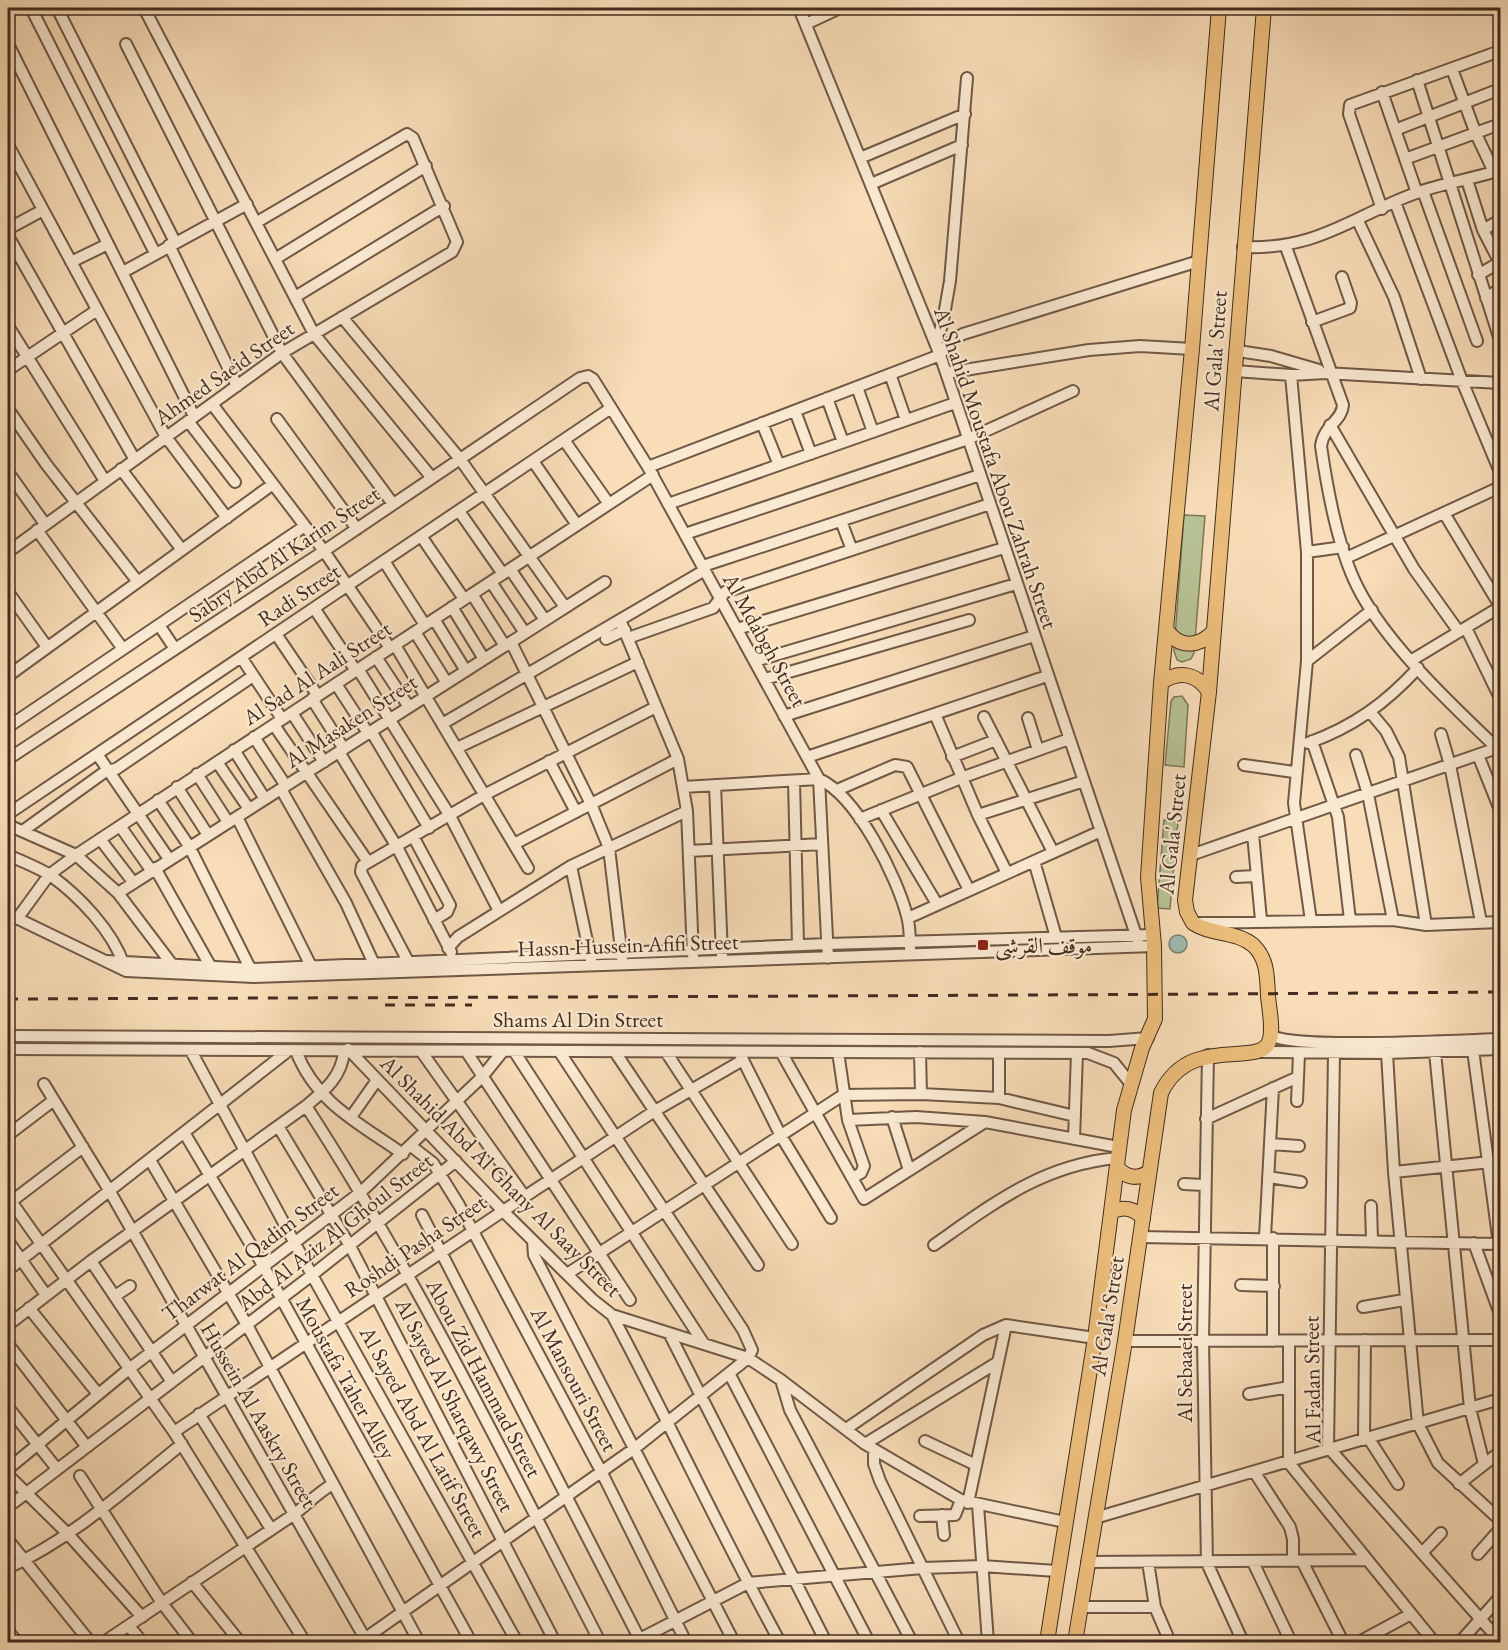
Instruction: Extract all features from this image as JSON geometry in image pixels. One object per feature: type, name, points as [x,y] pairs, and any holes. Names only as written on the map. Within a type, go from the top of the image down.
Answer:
[{"type":"main road","name":"Al Gala' Street","points":[[1047,1642],[1095,1338],[1117,1157],[1131,1084],[1155,1019],[1149,942],[1148,877],[1161,683],[1192,349],[1219,8]]},
{"type":"main road","name":"Al Gala' Street","points":[[1264,8],[1209,692],[1185,906],[1193,923],[1240,938],[1260,954],[1267,970],[1271,1035]]},
{"type":"main road","points":[[1166,629],[1178,642],[1187,645],[1197,644],[1213,632]]},
{"type":"main road","points":[[1161,683],[1175,675],[1191,676],[1204,685],[1209,692]]},
{"type":"main road","points":[[1257,1053],[1267,1046],[1271,1035]]},
{"type":"main road","name":"Al Gala' Street","points":[[1076,1642],[1087,1562],[1141,1237],[1158,1103],[1165,1084],[1179,1068],[1208,1055],[1257,1053]]},
{"type":"main road","points":[[1117,1157],[1129,1176],[1140,1177],[1149,1172]]},
{"type":"main road","points":[[1110,1212],[1120,1208],[1131,1209],[1143,1219]]},
{"type":"street","points":[[31,8],[155,253]]},
{"type":"street","points":[[57,8],[172,243],[237,386]]},
{"type":"street","points":[[144,8],[314,334],[432,478]]},
{"type":"street","name":"Al Shahid Moustafa Abou Zahrah Street","points":[[799,8],[938,350],[1136,935],[1149,942]]},
{"type":"street","points":[[806,24],[840,8]]},
{"type":"street","points":[[8,44],[123,272],[191,419],[236,482]]},
{"type":"street","points":[[126,44],[282,353],[393,504]]},
{"type":"street","points":[[1382,209],[1348,110],[1354,102],[1500,51]]},
{"type":"street","points":[[1243,247],[1286,247],[1359,221],[1420,192],[1499,171],[1476,134],[1452,69]]},
{"type":"street","points":[[938,350],[950,281],[967,78]]},
{"type":"street","points":[[1417,80],[1478,275],[1497,320],[1500,340]]},
{"type":"street","points":[[1395,130],[1500,89]]},
{"type":"street","points":[[1382,93],[1405,159],[1478,341]]},
{"type":"street","points":[[860,158],[965,114]]},
{"type":"street","points":[[1405,159],[1500,124]]},
{"type":"street","points":[[257,222],[405,135],[410,134],[413,138],[444,206],[294,297]]},
{"type":"street","points":[[8,145],[166,437],[227,518]]},
{"type":"street","points":[[871,184],[962,145]]},
{"type":"street","points":[[275,258],[426,166]]},
{"type":"street","points":[[1467,180],[1483,231],[1500,262],[1478,275]]},
{"type":"street","points":[[1395,202],[1462,381],[1500,472]]},
{"type":"street","points":[[123,272],[172,243],[248,204]]},
{"type":"street","name":"Ahmed Saeid Street","points":[[9,546],[41,527],[282,353],[452,252],[457,242],[444,206]]},
{"type":"street","points":[[8,229],[43,210]]},
{"type":"street","points":[[1483,231],[1500,220]]},
{"type":"street","points":[[1359,221],[1394,297],[1421,379]]},
{"type":"street","points":[[8,236],[61,334],[135,460]]},
{"type":"street","points":[[71,262],[108,243]]},
{"type":"street","points":[[1191,855],[1499,749],[1415,664],[1359,591],[1344,553],[1321,446],[1325,430],[1342,412],[1343,405],[1327,373],[1286,247]]},
{"type":"street","points":[[938,350],[963,334],[1199,261]]},
{"type":"street","points":[[1312,322],[1350,308],[1352,303],[1342,277]]},
{"type":"street","points":[[1486,298],[1500,289]]},
{"type":"street","points":[[8,370],[97,310]]},
{"type":"street","points":[[342,317],[460,459],[565,607]]},
{"type":"street","points":[[8,326],[105,481]]},
{"type":"street","points":[[946,373],[1089,350],[1140,345],[1192,349]]},
{"type":"street","name":"Al Sad Al Aali Street","points":[[12,917],[49,875],[100,838],[609,504],[650,471],[762,423],[890,375],[938,350]]},
{"type":"street","points":[[1238,351],[1271,356],[1327,373]]},
{"type":"street","points":[[1235,371],[1291,375],[1327,373],[1500,383]]},
{"type":"street","points":[[890,375],[906,420]]},
{"type":"street","points":[[1291,375],[1306,552],[1307,661],[1299,746],[1294,772],[1296,819],[1311,921]]},
{"type":"street","name":"Al Mdabgh Street","points":[[580,378],[588,376],[593,379],[650,471],[819,779],[828,958]]},
{"type":"street","name":"Sabry Abd Al Karim Street","points":[[8,759],[324,551],[580,378]]},
{"type":"street","points":[[857,387],[873,432]]},
{"type":"street","points":[[685,534],[968,439],[1073,391]]},
{"type":"street","points":[[827,398],[843,442]]},
{"type":"street","points":[[668,504],[955,403]]},
{"type":"street","points":[[212,404],[324,551],[392,646],[426,696],[528,868]]},
{"type":"street","name":"Radi Street","points":[[8,814],[611,408]]},
{"type":"street","points":[[8,409],[138,582]]},
{"type":"street","points":[[795,411],[811,454]]},
{"type":"street","points":[[277,419],[357,529]]},
{"type":"street","points":[[762,423],[779,465]]},
{"type":"street","points":[[1330,425],[1394,536],[1463,630],[1500,698]]},
{"type":"street","points":[[564,440],[609,504]]},
{"type":"street","points":[[533,460],[577,525]]},
{"type":"street","points":[[122,469],[182,550]]},
{"type":"street","points":[[8,472],[96,612],[123,649]]},
{"type":"street","points":[[606,639],[624,629],[704,568],[980,475]]},
{"type":"street","points":[[8,676],[273,484]]},
{"type":"street","points":[[1306,552],[1344,553],[1394,536],[1497,488],[1500,501]]},
{"type":"street","points":[[442,724],[527,674],[624,629],[712,608],[721,600],[725,592],[990,504]]},
{"type":"street","points":[[459,511],[545,620]]},
{"type":"street","points":[[1299,746],[1333,734],[1371,713],[1396,692],[1415,664],[1500,606],[1444,513]]},
{"type":"street","points":[[841,521],[852,550]]},
{"type":"street","points":[[8,727],[305,526]]},
{"type":"street","points":[[421,536],[508,644],[527,674],[591,804],[609,848],[622,959]]},
{"type":"street","points":[[737,629],[1004,548]]},
{"type":"street","points":[[384,561],[466,671]]},
{"type":"street","points":[[490,582],[525,633]]},
{"type":"street","name":"Al Masaken Street","points":[[118,893],[605,582]]},
{"type":"street","points":[[755,661],[1016,584]]},
{"type":"street","points":[[8,592],[47,647]]},
{"type":"street","points":[[314,608],[390,719],[450,816],[499,911]]},
{"type":"street","points":[[452,608],[484,660]]},
{"type":"street","points":[[1307,661],[1372,610]]},
{"type":"street","points":[[765,679],[969,620]]},
{"type":"street","points":[[159,625],[175,649]]},
{"type":"street","points":[[624,629],[678,759],[687,811],[693,962]]},
{"type":"street","points":[[415,632],[447,683]]},
{"type":"street","points":[[276,634],[315,698],[455,960]]},
{"type":"street","points":[[784,716],[1034,636]]},
{"type":"street","points":[[241,657],[283,719],[324,762]]},
{"type":"street","points":[[376,657],[409,707]]},
{"type":"street","points":[[457,748],[638,662]]},
{"type":"street","points":[[24,830],[108,770],[116,769],[253,676]]},
{"type":"street","points":[[807,757],[1047,676]]},
{"type":"street","points":[[336,684],[370,732],[429,828]]},
{"type":"street","points":[[411,967],[362,872],[362,866],[414,838],[484,795],[656,707]]},
{"type":"street","points":[[1371,713],[1395,747],[1403,782],[1426,925]]},
{"type":"street","points":[[935,714],[961,778],[1007,873]]},
{"type":"street","points":[[984,717],[1053,852]]},
{"type":"street","points":[[1028,718],[1038,750]]},
{"type":"street","points":[[283,719],[306,773],[368,862]]},
{"type":"street","points":[[1441,734],[1450,765],[1481,922]]},
{"type":"street","points":[[254,737],[346,903],[375,964]]},
{"type":"street","points":[[860,819],[961,778],[1069,739]]},
{"type":"street","points":[[952,757],[996,740]]},
{"type":"street","points":[[1312,741],[1340,830],[1350,920]]},
{"type":"street","points":[[234,750],[265,799]]},
{"type":"street","points":[[97,754],[169,859]]},
{"type":"street","points":[[1356,755],[1368,794],[1393,920]]},
{"type":"street","points":[[1478,755],[1500,810]]},
{"type":"street","points":[[514,844],[678,759]]},
{"type":"street","points":[[549,761],[576,812]]},
{"type":"street","points":[[217,762],[249,809]]},
{"type":"street","points":[[837,790],[895,765],[901,764],[909,769],[969,890]]},
{"type":"street","points":[[1244,765],[1294,772]]},
{"type":"street","points":[[197,774],[232,820],[311,966]]},
{"type":"street","points":[[683,787],[819,779],[837,790],[860,819],[882,857],[908,918],[910,955]]},
{"type":"street","points":[[794,781],[798,945]]},
{"type":"street","points":[[978,815],[1084,781]]},
{"type":"street","points":[[715,785],[723,961]]},
{"type":"street","points":[[177,787],[208,835]]},
{"type":"street","points":[[158,801],[189,846],[253,973]]},
{"type":"street","points":[[881,810],[937,904]]},
{"type":"street","points":[[448,948],[458,937],[571,866],[687,811]]},
{"type":"street","points":[[8,825],[24,830],[76,855],[118,893],[175,969]]},
{"type":"street","points":[[120,826],[153,869],[213,971]]},
{"type":"street","points":[[908,918],[1101,831]]},
{"type":"street","points":[[1252,834],[1261,920]]},
{"type":"street","points":[[100,838],[133,882]]},
{"type":"street","points":[[414,838],[450,905],[447,912],[434,920]]},
{"type":"street","points":[[689,851],[822,844]]},
{"type":"street","points":[[8,855],[49,875],[96,918],[125,966]]},
{"type":"street","points":[[1034,861],[1056,937]]},
{"type":"street","points":[[571,866],[591,960]]},
{"type":"street","points":[[1236,877],[1256,876]]},
{"type":"street","name":"Hassn Hussein Afifi Street","points":[[12,917],[106,961],[125,966],[253,973],[622,959],[693,962],[828,958],[1149,942]]},
{"type":"street","points":[[1193,923],[1261,920],[1393,920],[1426,925],[1500,922]]},
{"type":"street","name":"Hassn Hussein Afifi Street","points":[[622,959],[693,950],[827,944],[1136,935],[1149,942]]},
{"type":"street","name":"Hassn Hussein Afifi Street","points":[[253,973],[311,966],[375,964],[411,967],[455,960],[591,960]]},
{"type":"street","points":[[1271,1035],[1285,1041],[1334,1042],[1500,1039]]},
{"type":"street","name":"Shams Al Din Street","points":[[8,1036],[1109,1041],[1148,1038]]},
{"type":"street","name":"Al Shahid Abd Al Ghany Al Saay Street","points":[[339,1038],[347,1051],[502,1211],[612,1315],[748,1358],[870,1447],[969,1503],[1065,1522]]},
{"type":"street","points":[[733,1039],[782,1136],[831,1218]]},
{"type":"street","name":"Shams Al Din Street","points":[[8,1049],[666,1052],[741,1056],[781,1052],[1088,1053],[1107,1059],[1121,1069],[1131,1084]]},
{"type":"street","points":[[1257,1053],[1334,1054],[1500,1049]]},
{"type":"street","name":"Al Sayed Abd Al Latif Street","points":[[191,1050],[294,1243],[473,1562],[513,1641]]},
{"type":"street","points":[[1141,1237],[1500,1244],[1473,1050]]},
{"type":"street","points":[[8,1270],[109,1190],[185,1134],[219,1105],[292,1051],[320,1095],[402,1154]]},
{"type":"street","points":[[8,1325],[66,1279],[320,1095],[337,1076],[347,1051]]},
{"type":"street","points":[[421,1051],[525,1197]]},
{"type":"street","points":[[466,1051],[630,1300]]},
{"type":"street","points":[[508,1051],[585,1159],[704,1344]]},
{"type":"street","name":"Tharwat Al Qadim Street","points":[[8,1469],[129,1369],[361,1192],[508,1051]]},
{"type":"street","points":[[364,1641],[635,1448],[748,1358],[752,1350],[750,1340],[559,1052]]},
{"type":"street","points":[[615,1052],[653,1112],[758,1265]]},
{"type":"street","points":[[666,1052],[792,1244]]},
{"type":"street","points":[[781,1052],[864,1199],[985,1122]]},
{"type":"street","points":[[838,1052],[848,1120],[864,1166],[861,1173],[852,1178]]},
{"type":"street","points":[[1435,1052],[1470,1408],[1484,1464]]},
{"type":"street","points":[[920,1053],[921,1094]]},
{"type":"street","points":[[999,1053],[999,1098]]},
{"type":"street","points":[[1074,1138],[1077,1053]]},
{"type":"street","points":[[1388,1053],[1404,1300],[1418,1424],[1434,1457],[1459,1484],[1500,1521]]},
{"type":"street","points":[[1297,1101],[1299,1054]]},
{"type":"street","name":"Al Fadan Street","points":[[1334,1054],[1329,1450],[1500,1638]]},
{"type":"street","name":"Al Sebaaei Street","points":[[1208,1055],[1203,1341],[1207,1563],[1243,1642]]},
{"type":"street","name":"Roshdi Pasha Street","points":[[174,1431],[502,1211],[741,1056]]},
{"type":"street","points":[[1206,1119],[1298,1077]]},
{"type":"street","points":[[351,1117],[377,1080]]},
{"type":"street","name":"Hussein Al Aaskry Street","points":[[44,1084],[109,1190],[364,1641]]},
{"type":"street","points":[[1273,1088],[1268,1177],[1269,1238],[1274,1286],[1273,1341]]},
{"type":"street","points":[[567,1274],[843,1095],[921,1094],[999,1098],[1074,1116]]},
{"type":"street","points":[[8,1135],[54,1100]]},
{"type":"street","name":"Abou Zid Hammad Street","points":[[306,1106],[361,1192],[408,1275],[600,1642]]},
{"type":"street","points":[[848,1120],[892,1117],[985,1122],[1074,1138],[1117,1157]]},
{"type":"street","points":[[892,1117],[909,1170]]},
{"type":"street","name":"Al Sayed Al Sharqawy Street","points":[[278,1126],[350,1246],[555,1642]]},
{"type":"street","name":"Moustafa Taher Alley","points":[[185,1134],[264,1267],[471,1642]]},
{"type":"street","points":[[1270,1144],[1299,1146]]},
{"type":"street","name":"Al Mansouri Street","points":[[411,1146],[433,1163],[442,1174],[601,1471],[686,1642]]},
{"type":"street","points":[[83,1147],[9,1201],[174,1431],[305,1642]]},
{"type":"street","points":[[934,1245],[1028,1182],[1077,1163],[1117,1157]]},
{"type":"street","points":[[150,1160],[247,1324],[419,1642]]},
{"type":"street","name":"Abd Al Aziz Al Ghoul Street","points":[[8,1507],[350,1246],[456,1161]]},
{"type":"street","points":[[1394,1172],[1500,1161]]},
{"type":"street","points":[[1268,1177],[1301,1182]]},
{"type":"street","points":[[1184,1184],[1204,1185]]},
{"type":"street","points":[[1371,1206],[1372,1240]]},
{"type":"street","points":[[422,1215],[567,1496],[638,1641],[748,1583],[923,1568],[982,1566],[1057,1571]]},
{"type":"street","points":[[8,1241],[46,1295]]},
{"type":"street","points":[[533,1241],[534,1256],[734,1642]]},
{"type":"street","points":[[1474,1243],[1500,1314]]},
{"type":"street","points":[[91,1261],[172,1382]]},
{"type":"street","points":[[1241,1285],[1274,1286]]},
{"type":"street","points":[[115,1296],[130,1286]]},
{"type":"street","points":[[1363,1307],[1404,1300]]},
{"type":"street","points":[[29,1308],[98,1394]]},
{"type":"street","points":[[612,1315],[669,1420],[748,1583],[780,1642]]},
{"type":"street","points":[[846,1430],[982,1335],[1006,1325],[1095,1338]]},
{"type":"street","points":[[988,1642],[982,1566],[969,1503],[1006,1325]]},
{"type":"street","points":[[669,1333],[826,1642]]},
{"type":"street","points":[[1365,1340],[1366,1439],[1398,1484]]},
{"type":"street","points":[[1125,1341],[1500,1340]]},
{"type":"street","points":[[1289,1341],[1289,1462],[1434,1642]]},
{"type":"street","points":[[8,1344],[87,1447]]},
{"type":"street","points":[[958,1642],[880,1482],[870,1447],[998,1362]]},
{"type":"street","points":[[729,1373],[870,1642]]},
{"type":"street","points":[[781,1380],[790,1410],[912,1642]]},
{"type":"street","points":[[1249,1394],[1289,1387]]},
{"type":"street","points":[[1095,1518],[1204,1488],[1500,1399]]},
{"type":"street","points":[[8,1407],[57,1469]]},
{"type":"street","points":[[199,1414],[271,1529]]},
{"type":"street","points":[[925,1441],[976,1465]]},
{"type":"street","points":[[8,1568],[68,1534],[103,1509],[182,1444]]},
{"type":"street","points":[[1459,1484],[1500,1453]]},
{"type":"street","points":[[1255,1473],[1290,1527],[1298,1561],[1343,1642]]},
{"type":"street","points":[[8,1475],[68,1534],[142,1617]]},
{"type":"street","points":[[80,1476],[162,1603],[192,1642]]},
{"type":"street","points":[[104,1642],[312,1502],[315,1494],[333,1484]]},
{"type":"street","points":[[920,1516],[957,1514],[969,1503]]},
{"type":"street","points":[[942,1515],[944,1535]]},
{"type":"street","points":[[1478,1554],[1500,1529]]},
{"type":"street","points":[[1422,1553],[1441,1533]]},
{"type":"street","points":[[8,1540],[90,1642]]},
{"type":"street","points":[[1087,1562],[1207,1563],[1367,1560]]},
{"type":"street","points":[[1148,1562],[1155,1607],[1170,1642]]},
{"type":"street","points":[[1253,1562],[1291,1642]]},
{"type":"street","points":[[192,1582],[240,1642]]},
{"type":"street","points":[[1460,1642],[1500,1597]]},
{"type":"street","points":[[1080,1607],[1155,1607]]},
{"type":"street","points":[[1359,1642],[1411,1614]]},
{"type":"street","points":[[129,1626],[142,1642]]},
{"type":"street","points":[[8,1631],[17,1642]]},
{"type":"green space","points":[[1184,515],[1205,516],[1194,653],[1191,659],[1182,662],[1177,660],[1174,651]]},
{"type":"green space","points":[[1182,696],[1188,705],[1184,767],[1165,765],[1171,701],[1174,697]]},
{"type":"green space","points":[[1164,820],[1178,822],[1170,909],[1157,908]]},
{"type":"water","points":[[1174,935],[1182,935],[1187,940],[1185,951],[1174,953],[1169,948],[1169,940]]},
{"type":"railway","points":[[8,999],[1500,992]]},
{"type":"railway","points":[[385,1005],[472,1005]]},
{"type":"place","name":"موقف القرشى","points":[[983,945]]}]
